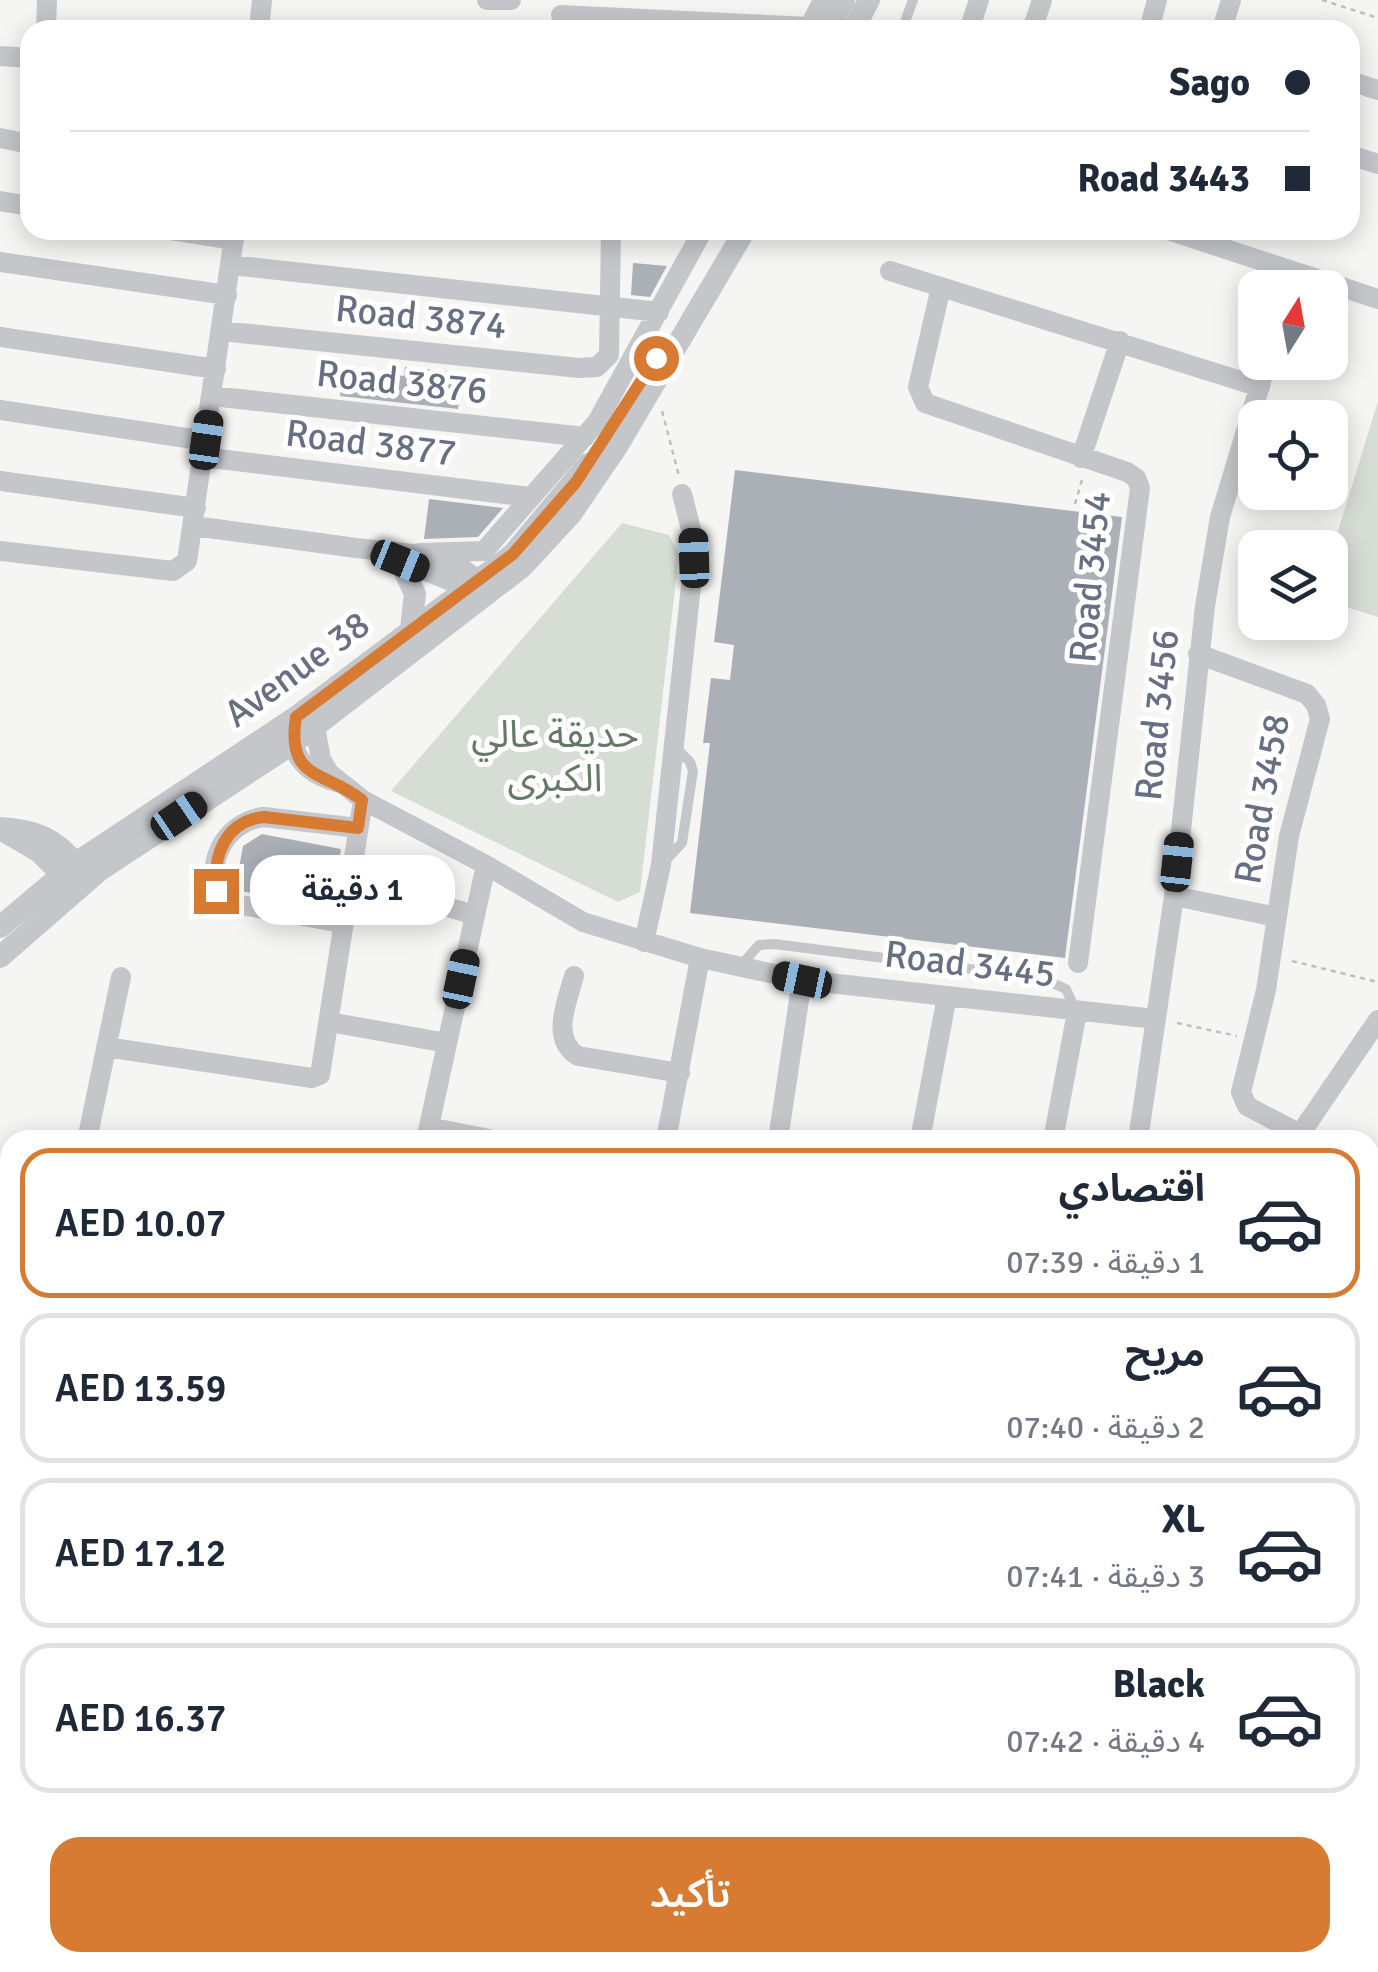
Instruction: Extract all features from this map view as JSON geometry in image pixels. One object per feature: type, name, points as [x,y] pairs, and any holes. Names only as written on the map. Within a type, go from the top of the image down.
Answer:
[{"type":"street","points":[[488,0],[511,0]]},
{"type":"street","points":[[825,20],[847,0]]},
{"type":"street","points":[[560,15],[663,9],[747,20]]},
{"type":"street","points":[[0,551],[173,570],[186,561],[234,240]]},
{"type":"street","points":[[610,307],[611,240]]},
{"type":"street","points":[[410,557],[484,552],[597,422],[666,315],[699,240]]},
{"type":"street","name":"Avenue 38","points":[[0,927],[69,872],[305,722],[479,591],[576,482],[666,315],[704,280],[725,240]]},
{"type":"street","name":"Avenue 38","points":[[305,722],[410,628],[522,568],[571,514],[739,240]]},
{"type":"street","points":[[1193,240],[1268,270]]},
{"type":"street","points":[[0,262],[227,295]]},
{"type":"street","points":[[231,266],[666,315]]},
{"type":"street","points":[[890,271],[1260,387]]},
{"type":"street","name":"Road 3454","points":[[941,288],[918,386],[926,404],[1126,472],[1136,478],[1140,488],[1078,963]]},
{"type":"street","points":[[1348,292],[1378,299]]},
{"type":"street","name":"Road 3874","points":[[222,331],[597,367],[609,355],[610,307]]},
{"type":"street","points":[[0,337],[216,370]]},
{"type":"street","points":[[1084,459],[1120,341]]},
{"type":"street","name":"Road 3456","points":[[1139,1130],[1174,896],[1198,654],[1220,517],[1262,380]]},
{"type":"street","name":"Road 3876","points":[[212,396],[585,437]]},
{"type":"street","name":"Road 3877","points":[[0,410],[204,449],[530,497]]},
{"type":"street","points":[[0,482],[457,566],[479,591]]},
{"type":"street","points":[[644,942],[661,864],[694,558],[682,494]]},
{"type":"street","points":[[513,554],[530,497]]},
{"type":"street","points":[[410,557],[415,594],[410,628]]},
{"type":"street","name":"Road 3458","points":[[1198,654],[1307,694],[1320,719],[1289,836],[1271,956],[1242,1084],[1246,1106],[1286,1130]]},
{"type":"street","points":[[292,744],[305,722]]},
{"type":"street","points":[[305,722],[321,758],[341,784]]},
{"type":"street","name":"Avenue 38","points":[[0,957],[100,870],[292,744]]},
{"type":"street","name":"Road 3445","points":[[292,744],[298,759],[309,770],[341,784],[362,800],[486,865],[583,922],[644,942],[802,980],[1155,1019]]},
{"type":"street","points":[[106,1047],[312,1078],[322,1071],[362,800]]},
{"type":"street","points":[[342,923],[224,902],[216,891],[217,863],[229,831],[249,818],[358,828]]},
{"type":"street","points":[[0,829],[38,832],[53,840],[69,872],[57,905]]},
{"type":"street","points":[[428,1130],[486,865]]},
{"type":"street","points":[[69,872],[100,870]]},
{"type":"street","points":[[440,880],[437,904],[475,914]]},
{"type":"street","name":"Road 3458","points":[[1174,896],[1277,916]]},
{"type":"street","points":[[668,1130],[700,958]]},
{"type":"street","points":[[574,976],[563,1020],[562,1038],[567,1049],[578,1056],[680,1073]]},
{"type":"street","points":[[89,1130],[121,978]]},
{"type":"street","points":[[780,1130],[802,980]]},
{"type":"street","points":[[922,1130],[947,996]]},
{"type":"street","points":[[1055,1130],[1077,1012]]},
{"type":"street","points":[[1303,1130],[1378,1020]]},
{"type":"street","points":[[329,1022],[447,1043]]},
{"type":"lane","points":[[906,18],[913,0]]},
{"type":"lane","points":[[740,966],[760,945],[774,944],[1042,978],[1066,989],[1077,1012]]},
{"type":"path","points":[[1322,0],[1378,18]]},
{"type":"path","points":[[645,398],[663,412],[682,494]]},
{"type":"path","points":[[1075,504],[1084,459]]},
{"type":"path","points":[[1271,956],[1378,982]]},
{"type":"path","points":[[1155,1019],[1254,1039]]},
{"type":"green space","points":[[1378,401],[1378,617],[1348,608],[1348,530],[1338,530],[1344,510],[1348,510],[1348,498]]},
{"type":"green space","name":"حديقة عالي الكبرى","points":[[622,523],[669,535],[679,554],[640,892],[618,902],[391,791]]},
{"type":"building","points":[[633,263],[667,266],[650,297],[631,295]]},
{"type":"building","points":[[344,367],[404,376],[405,367],[462,373],[458,409],[340,396]]},
{"type":"building","points":[[735,470],[1122,517],[1065,958],[690,913],[710,743],[703,743],[711,678],[730,680],[734,645],[714,642]]},
{"type":"building","points":[[429,499],[503,508],[478,537],[424,539]]},
{"type":"building","points":[[262,834],[341,849],[332,907],[235,890],[243,846]]},
{"type":"route","points":[[216,891],[221,845],[229,831],[249,818],[358,828],[362,800],[341,784],[309,770],[298,759],[292,744],[296,717],[513,554],[576,482],[656,358]]}]
